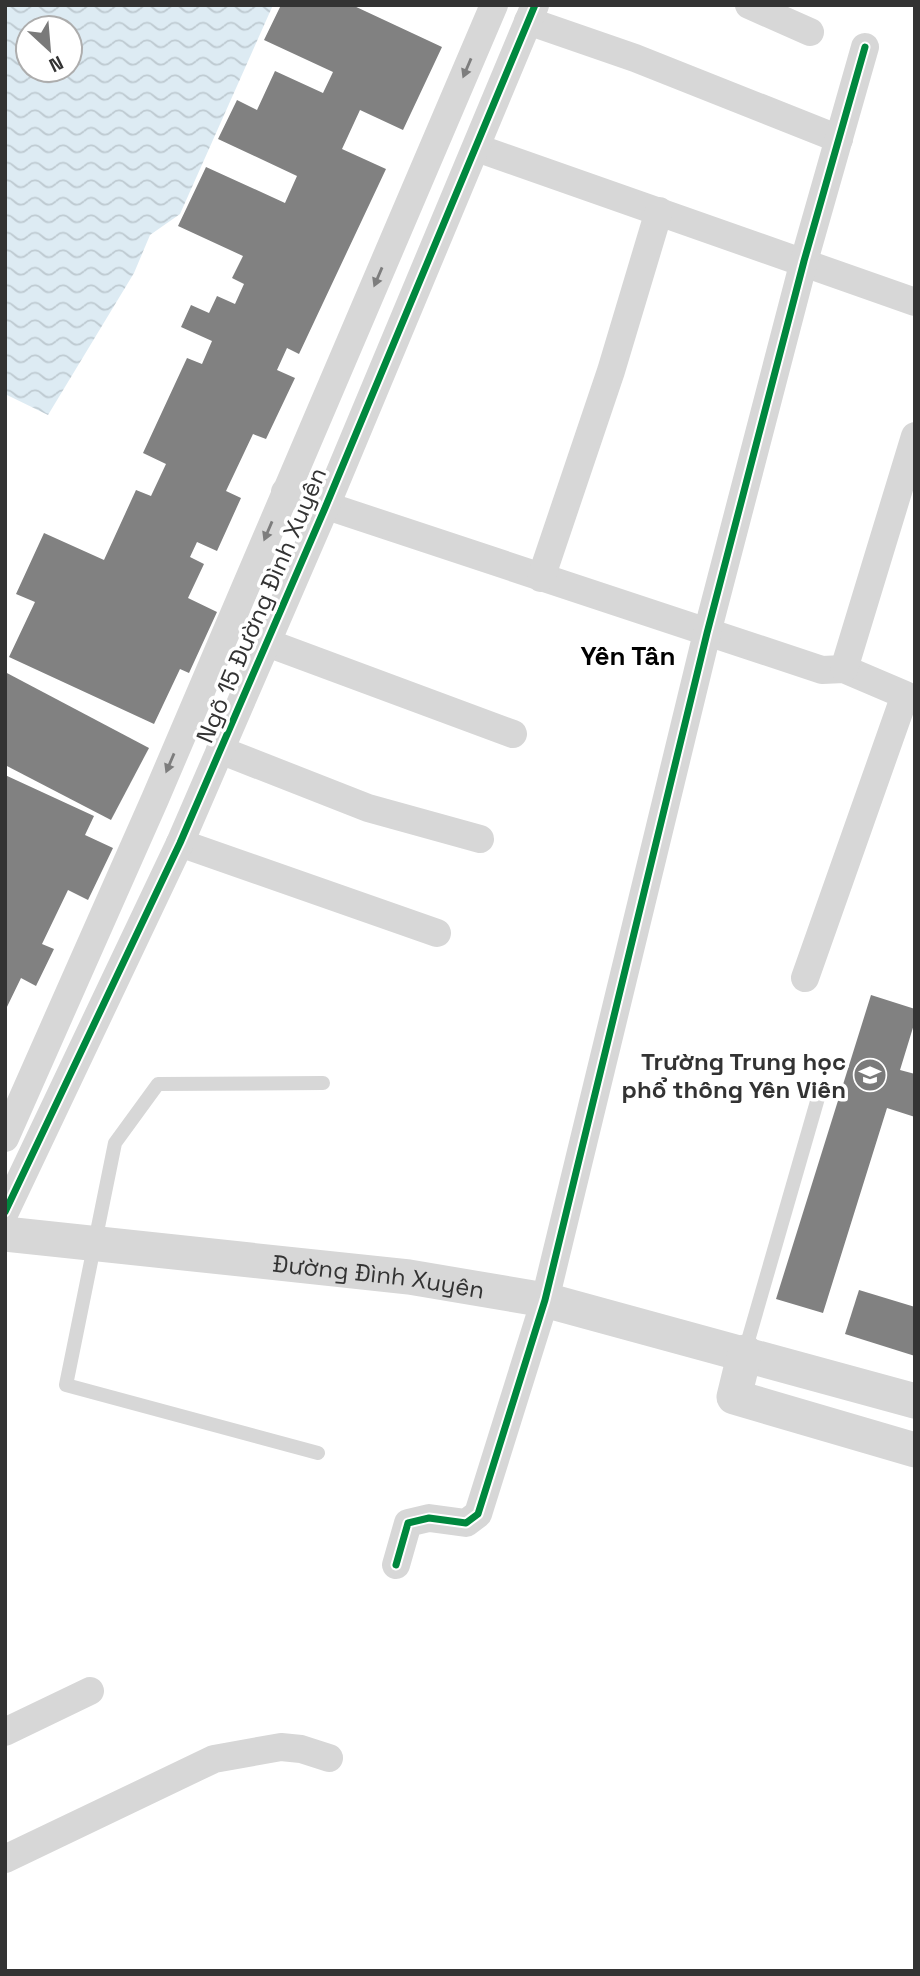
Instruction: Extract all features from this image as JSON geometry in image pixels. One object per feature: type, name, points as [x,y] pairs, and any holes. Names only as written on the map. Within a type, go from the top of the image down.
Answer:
[{"type":"street","name":"Ngõ 15 Đường Đình Xuyên","points":[[5,1138],[149,812],[494,5]]},
{"type":"street","points":[[749,5],[810,32]]},
{"type":"street","name":"Ngõ 15 Đường Đình Xuyên","points":[[5,1212],[180,843],[325,508],[531,13]]},
{"type":"street","points":[[531,13],[635,58],[839,139]]},
{"type":"street","points":[[396,1565],[408,1523],[429,1518],[466,1523],[478,1514],[545,1300],[707,633],[804,261],[865,47]]},
{"type":"street","points":[[477,148],[915,302]]},
{"type":"street","points":[[541,578],[611,371],[659,211]]},
{"type":"street","points":[[844,670],[915,436]]},
{"type":"street","points":[[285,492],[325,508],[822,670],[844,670],[905,695],[805,978]]},
{"type":"street","points":[[265,642],[513,734]]},
{"type":"street","points":[[220,750],[368,808],[480,838]]},
{"type":"street","points":[[180,843],[437,933]]},
{"type":"street","name":"Đường Đình Xuyên","points":[[5,1234],[409,1277],[545,1300],[744,1352],[915,1401]]},
{"type":"street","points":[[744,1352],[734,1397],[915,1450]]},
{"type":"street","points":[[5,1732],[90,1691]]},
{"type":"street","points":[[5,1859],[214,1759],[281,1747],[301,1749],[329,1758]]},
{"type":"lane","points":[[318,1452],[66,1385],[115,1143],[158,1084],[323,1083]]},
{"type":"lane","points":[[744,1352],[820,1091]]},
{"type":"water","points":[[5,5],[273,5],[180,214],[150,235],[134,273],[48,415],[5,394]]},
{"type":"building","points":[[281,5],[352,5],[442,47],[403,130],[360,110],[342,149],[386,169],[299,354],[287,348],[277,370],[295,378],[266,439],[253,434],[226,491],[241,498],[217,551],[197,542],[190,557],[204,564],[188,598],[217,612],[189,673],[180,669],[154,724],[9,657],[35,602],[16,594],[44,533],[104,560],[136,490],[151,496],[166,464],[143,453],[187,358],[202,364],[212,341],[181,327],[191,305],[209,313],[217,296],[235,304],[244,284],[232,278],[243,256],[178,226],[206,167],[285,203],[297,176],[218,139],[237,100],[257,110],[275,71],[323,93],[333,72],[264,40]]},
{"type":"building","points":[[5,672],[149,748],[111,820],[5,765]]},
{"type":"building","points":[[5,775],[94,816],[85,835],[113,848],[88,900],[68,890],[42,944],[54,949],[36,986],[21,978],[5,1011]]},
{"type":"building","points":[[871,995],[915,1009],[915,1021],[900,1070],[915,1074],[915,1117],[887,1108],[823,1313],[776,1299]]},
{"type":"building","points":[[859,1290],[915,1307],[915,1356],[845,1334]]},
{"type":"cycle path","points":[[5,1212],[180,843],[325,508],[535,5]]},
{"type":"cycle path","points":[[396,1565],[408,1523],[429,1518],[466,1523],[478,1514],[545,1300],[707,633],[804,261],[865,47]]},
{"type":"place","name":"Trường Trung học phổ thông Yên Viên","points":[[870,1075]]},
{"type":"district","name":"Yên Tân","points":[[628,656]]}]
